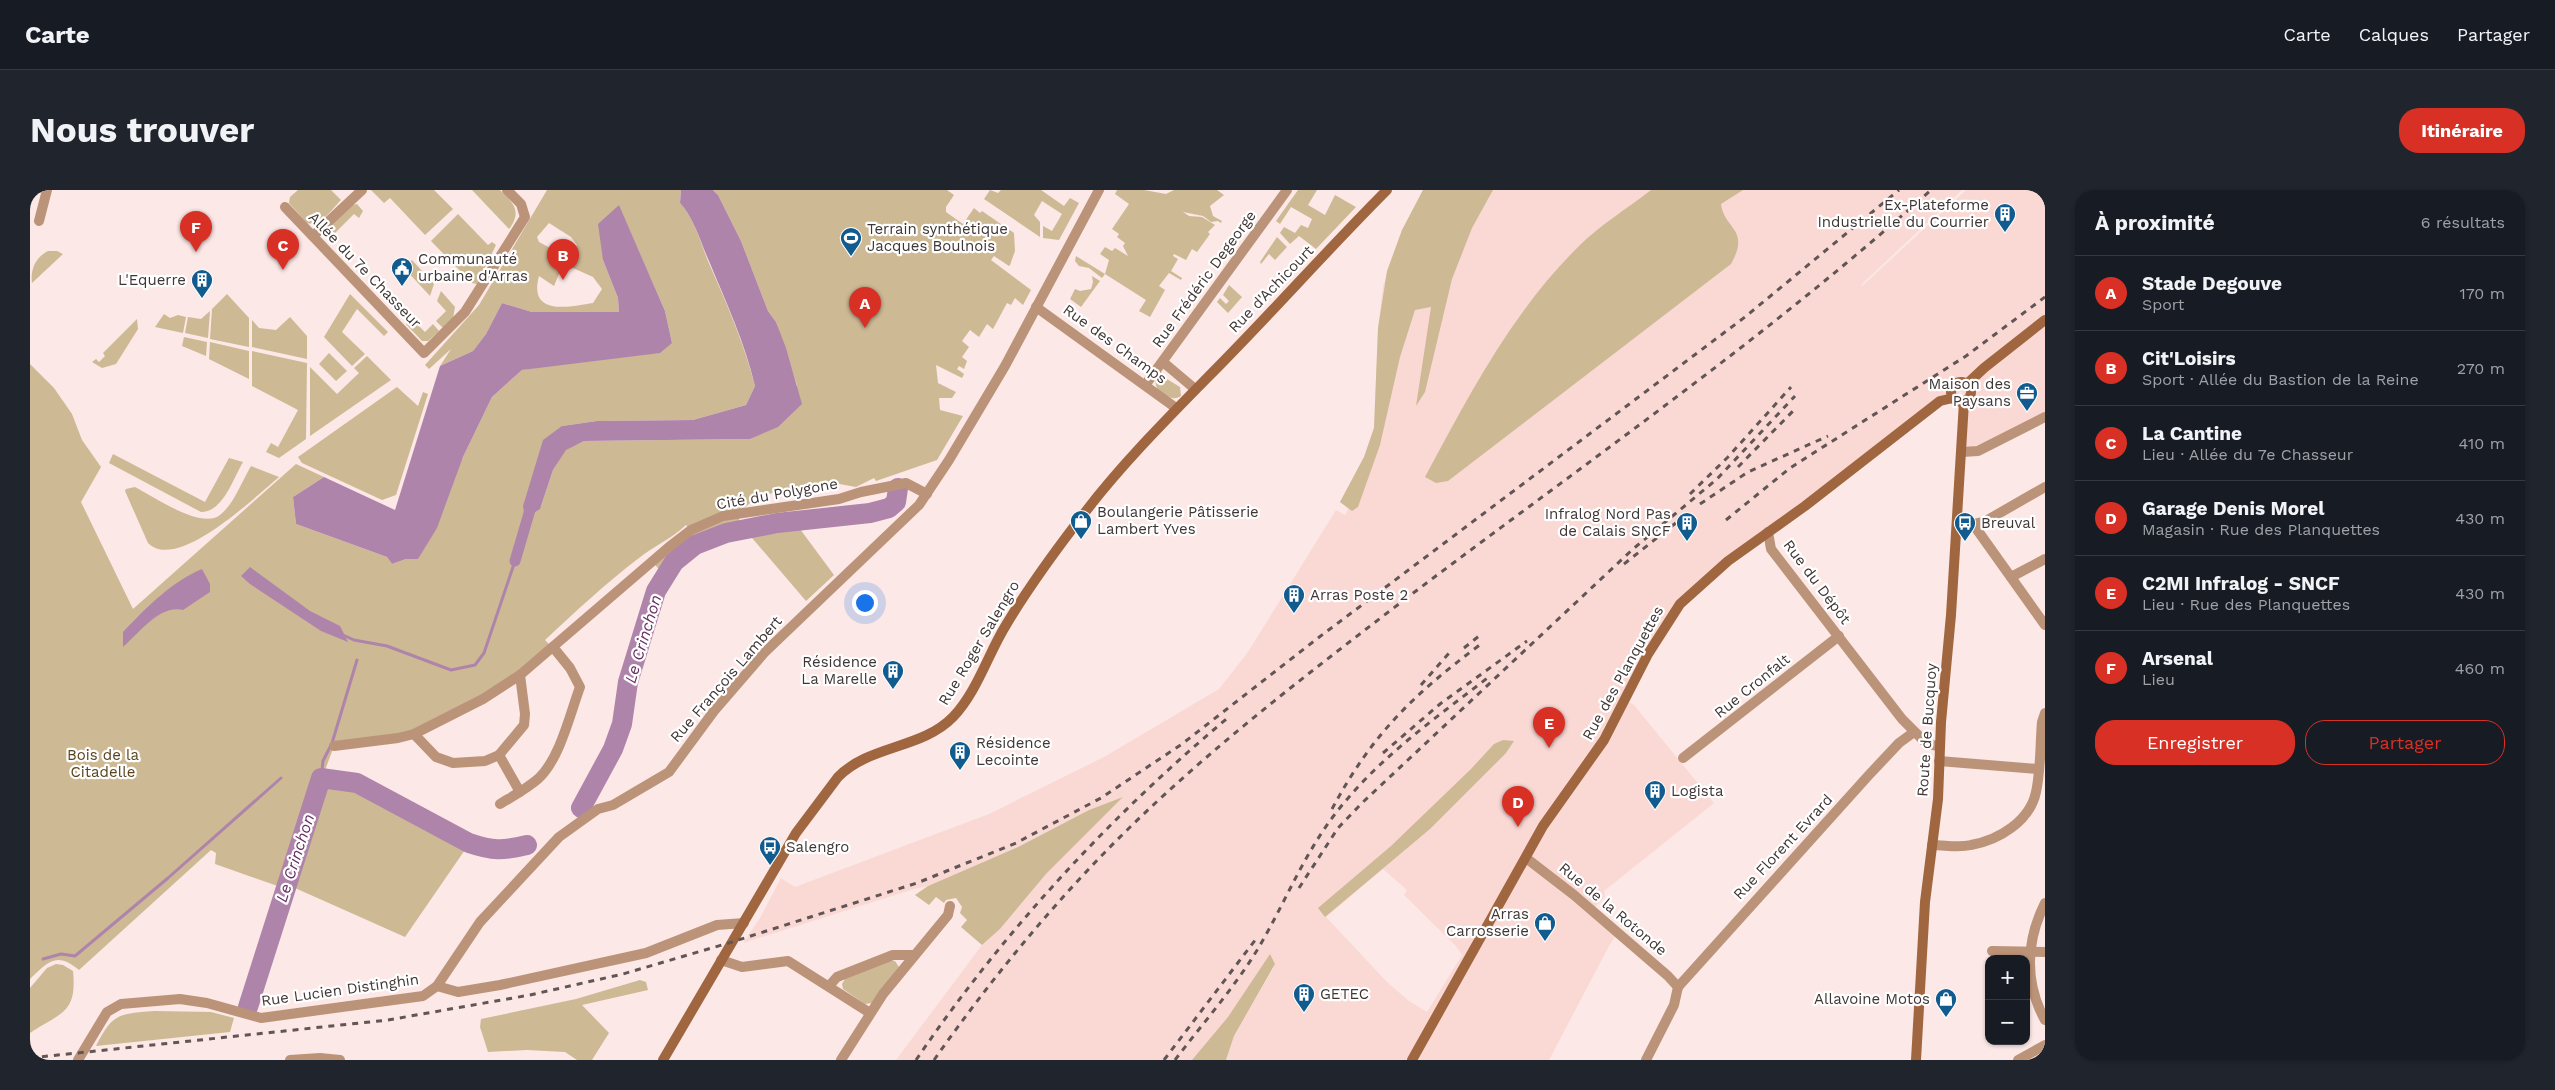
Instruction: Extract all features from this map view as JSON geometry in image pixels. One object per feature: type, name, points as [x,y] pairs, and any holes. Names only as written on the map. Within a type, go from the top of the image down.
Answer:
[{"type":"street","points":[[39,221],[47,190]]},
{"type":"street","points":[[313,236],[362,190]]},
{"type":"street","name":"Allée du 7e Chasseur","points":[[285,207],[424,352],[465,312],[525,217],[524,210],[507,190]]},
{"type":"street","name":"Rue François Lambert","points":[[437,986],[480,922],[559,837],[598,809],[613,805],[669,772],[714,711],[764,653],[919,505],[1005,366],[1099,190]]},
{"type":"street","name":"Rue Frédéric Degeorge","points":[[1146,384],[1287,190]]},
{"type":"street","name":"Rue d'Achicourt","points":[[1176,408],[1386,190]]},
{"type":"street","name":"Rue des Champs","points":[[1036,307],[1146,384],[1176,408]]},
{"type":"street","points":[[1968,383],[2045,320]]},
{"type":"street","name":"Rue des Champs","points":[[1163,362],[1196,389]]},
{"type":"street","points":[[1961,381],[1968,383],[1972,393],[1964,402],[1958,402],[1953,398],[1951,391],[1953,385],[1961,381]]},
{"type":"street","name":"Rue du Dépôt","points":[[1940,747],[1926,743],[1914,732],[1771,549],[1768,532],[1805,506],[1940,401],[1953,398]]},
{"type":"street","name":"Route de Bucquoy","points":[[1916,1060],[1925,902],[1938,799],[1964,402]]},
{"type":"street","name":"Rue Roger Salengro","points":[[663,1060],[796,833],[824,794],[846,769],[926,736],[944,726],[959,710],[1032,584],[1087,510],[1176,408]]},
{"type":"street","points":[[1962,452],[1978,451],[2045,417]]},
{"type":"street","name":"Cité du Polygone","points":[[334,746],[398,738],[414,734],[483,699],[520,675],[625,583],[691,530],[723,516],[839,499],[861,492],[906,484],[927,494]]},
{"type":"street","points":[[1957,522],[1973,524],[1984,522],[2045,487]]},
{"type":"street","points":[[1973,524],[2044,622]]},
{"type":"street","name":"Rue des Planquettes","points":[[1412,1060],[1561,798],[1604,740],[1648,654],[1676,610],[1701,583],[1768,532]]},
{"type":"street","points":[[2011,577],[2045,559]]},
{"type":"street","name":"Rue Cronfalt","points":[[1684,758],[1839,636]]},
{"type":"street","points":[[500,804],[520,792],[540,776],[551,761],[580,687],[574,673],[553,648]]},
{"type":"street","points":[[414,734],[436,758],[453,762],[485,761],[499,756],[524,725],[525,714],[520,675]]},
{"type":"street","points":[[1932,845],[1972,845],[2001,834],[2015,825],[2032,804],[2038,769],[2042,722],[2045,713]]},
{"type":"street","name":"Rue Florent Evrard","points":[[1678,987],[1868,776],[1899,743],[1914,732]]},
{"type":"street","points":[[499,756],[520,792]]},
{"type":"street","points":[[1939,762],[2038,769]]},
{"type":"street","name":"Rue de la Rotonde","points":[[1526,858],[1574,895],[1668,976],[1678,987]]},
{"type":"street","points":[[2045,903],[2035,927],[2031,952],[2032,990],[2045,1020]]},
{"type":"street","points":[[841,1060],[870,1013],[914,955],[948,915],[950,906]]},
{"type":"street","name":"Rue Lucien Distinghin","points":[[78,1060],[107,1012],[121,1004],[180,999],[207,1003],[261,1018],[423,996],[437,986],[458,992],[500,985],[646,953],[717,925],[744,923]]},
{"type":"street","points":[[1992,951],[2045,952]]},
{"type":"street","points":[[830,986],[837,977],[893,955],[914,955]]},
{"type":"street","points":[[721,960],[742,968],[788,961],[870,1013]]},
{"type":"street","points":[[1646,1060],[1674,1005],[1678,987]]},
{"type":"street","points":[[2018,1060],[2045,1045]]},
{"type":"street","points":[[290,1060],[320,1058],[340,1060]]},
{"type":"shaded area","points":[[681,190],[713,190],[718,195],[741,241],[768,311],[776,322],[786,348],[802,404],[778,427],[750,439],[584,441],[566,450],[553,470],[540,509],[525,518],[523,506],[543,440],[562,426],[597,421],[693,420],[746,405],[755,386],[751,370],[735,323],[696,230],[680,203]]},
{"type":"shaded area","points":[[1423,190],[1962,190],[1861,287],[1966,190],[2045,190],[2045,417],[1978,451],[1962,452],[1964,402],[1962,391],[1690,593],[1626,700],[1634,705],[1714,803],[1604,891],[1605,897],[1592,910],[1618,932],[1549,1060],[1226,1060],[1234,1036],[1275,965],[1192,1060],[896,1060],[982,945],[1000,929],[1046,874],[1122,798],[1089,810],[1018,847],[928,886],[743,943],[760,918],[781,878],[795,887],[989,814],[1104,757],[1219,689],[1248,652],[1336,510],[1345,515],[1347,512],[1348,508],[1340,502],[1364,457],[1374,428],[1378,328],[1383,286],[1402,230]],"holes":[[[1383,869],[1407,890],[1404,895],[1456,946],[1462,955],[1427,1012],[1409,1001],[1387,982],[1326,917]]]},
{"type":"shaded area","points":[[619,205],[665,311],[672,343],[660,353],[522,370],[492,397],[463,457],[437,528],[418,559],[406,559],[392,564],[387,557],[296,524],[293,497],[324,477],[395,510],[440,366],[473,351],[486,334],[502,303],[532,312],[619,312],[618,298],[603,260],[598,224]]},
{"type":"shaded area","points":[[250,567],[310,611],[340,626],[348,642],[321,631],[250,584],[241,576]]},
{"type":"shaded area","points":[[202,569],[210,584],[210,592],[183,610],[174,609],[158,615],[123,647],[123,632],[141,614],[169,588]]},
{"type":"green space","points":[[298,190],[331,190],[341,200],[322,220],[312,224],[307,223],[289,203],[290,197]]},
{"type":"green space","points":[[371,190],[434,190],[453,209],[425,235],[390,198],[384,203]]},
{"type":"green space","points":[[472,190],[500,190],[505,195],[515,208],[516,213],[509,229]]},
{"type":"green space","name":"Bois de la Citadelle","points":[[547,190],[681,190],[680,203],[696,230],[751,370],[755,386],[746,405],[693,420],[597,421],[562,426],[540,509],[553,470],[566,449],[584,441],[750,439],[797,385],[776,322],[768,311],[741,241],[718,195],[713,190],[947,190],[954,195],[946,207],[946,212],[963,224],[974,208],[980,213],[982,211],[1014,233],[1015,251],[1010,265],[994,256],[991,260],[1031,290],[1023,305],[1015,298],[1011,305],[1007,303],[993,329],[987,324],[979,337],[970,330],[962,341],[969,347],[962,357],[967,361],[964,369],[959,366],[957,369],[964,374],[962,378],[936,365],[938,383],[956,392],[952,398],[939,398],[940,410],[963,416],[937,460],[876,481],[874,478],[856,487],[834,483],[772,493],[755,499],[738,513],[740,524],[843,512],[881,503],[891,497],[891,488],[902,486],[902,503],[895,515],[797,525],[834,575],[806,601],[747,532],[696,548],[677,562],[669,571],[659,591],[636,663],[623,727],[613,754],[586,809],[579,808],[605,762],[620,728],[624,687],[631,656],[662,573],[652,561],[691,530],[686,525],[645,554],[579,608],[545,640],[553,648],[520,675],[414,734],[334,746],[324,773],[354,779],[382,790],[455,834],[471,841],[486,846],[503,848],[526,843],[527,846],[502,852],[469,844],[405,937],[295,888],[254,1016],[249,1014],[289,890],[215,864],[216,853],[211,850],[79,970],[71,964],[58,960],[47,964],[30,979],[30,364],[54,388],[72,414],[82,440],[101,467],[81,502],[133,609],[296,464],[324,477],[293,497],[296,524],[387,557],[392,564],[406,559],[418,559],[492,397],[522,370],[672,343],[665,311],[619,206],[603,260],[618,298],[619,312],[532,312],[502,303],[486,334],[473,351],[440,366],[451,349],[429,369],[425,365],[479,305]],"holes":[[[549,223],[571,237],[577,245],[568,254],[573,268],[593,277],[602,289],[593,303],[562,307],[553,306],[539,298],[537,289],[539,276],[554,286],[561,269],[561,247],[552,249],[539,242],[537,237]]]},
{"type":"green space","points":[[990,190],[998,193],[1001,190],[1041,190],[1064,206],[1070,198],[1079,203],[1059,240],[1043,238],[1043,226],[1052,231],[1062,214],[1042,201],[1034,215],[1040,222],[1040,237],[984,199]]},
{"type":"green space","points":[[1117,190],[1144,190],[1166,194],[1174,190],[1217,190],[1224,195],[1210,206],[1213,216],[1222,221],[1221,223],[1218,221],[1211,222],[1203,216],[1183,212],[1189,216],[1202,217],[1215,225],[1208,232],[1210,234],[1197,252],[1192,249],[1186,260],[1174,254],[1173,256],[1178,259],[1171,271],[1182,278],[1181,280],[1169,273],[1159,286],[1165,290],[1150,317],[1139,311],[1146,300],[1105,274],[1109,260],[1100,254],[1105,247],[1112,251],[1115,248],[1128,256],[1123,246],[1125,243],[1117,237],[1119,234],[1112,229],[1129,204],[1115,194]]},
{"type":"green space","points":[[1298,190],[1317,190],[1308,205],[1325,215],[1335,195],[1356,207],[1316,249],[1299,236],[1290,244],[1280,233],[1284,227],[1295,233],[1301,225],[1308,228],[1312,219],[1291,207],[1280,224],[1276,221]]},
{"type":"green space","points":[[1423,190],[1493,190],[1472,228],[1452,279],[1425,392],[1416,406],[1431,307],[1415,310],[1400,357],[1380,445],[1358,507],[1352,511],[1340,502],[1364,457],[1374,428],[1378,328],[1387,271],[1402,230]]},
{"type":"green space","points":[[1651,190],[1743,190],[1721,204],[1723,212],[1737,236],[1738,243],[1731,264],[1448,481],[1436,483],[1425,477],[1475,385],[1512,326],[1533,298],[1587,238]]},
{"type":"green space","points":[[357,204],[363,211],[359,218],[354,214],[335,233],[328,228],[352,205]]},
{"type":"green space","points":[[458,214],[488,245],[492,242],[496,245],[477,284],[472,283],[431,241]]},
{"type":"green space","points":[[1277,237],[1287,247],[1275,260],[1269,254],[1261,264],[1260,262]]},
{"type":"green space","points":[[48,251],[57,251],[63,254],[32,283],[32,273],[37,260]]},
{"type":"green space","points":[[1076,256],[1105,274],[1102,278],[1089,268],[1079,266],[1075,261]]},
{"type":"green space","points":[[412,260],[434,284],[430,296],[405,269]]},
{"type":"green space","points":[[1092,276],[1100,281],[1081,307],[1070,299],[1075,289],[1080,291],[1091,289]]},
{"type":"green space","points":[[1229,285],[1242,297],[1228,313],[1217,302],[1220,298],[1226,304],[1229,301],[1223,295]]},
{"type":"green space","points":[[441,291],[455,307],[453,318],[443,328],[436,321],[446,311],[437,301]]},
{"type":"green space","points":[[227,294],[249,318],[249,347],[210,339],[212,309]]},
{"type":"green space","points":[[350,294],[388,332],[384,336],[357,309],[342,332],[365,354],[352,366],[324,337]]},
{"type":"green space","points":[[210,311],[208,338],[185,333],[188,317],[201,319]]},
{"type":"green space","points":[[164,314],[170,318],[178,315],[186,317],[183,333],[155,327]]},
{"type":"green space","points":[[290,317],[307,336],[307,359],[252,347],[252,320],[259,328],[276,330]]},
{"type":"green space","points":[[411,318],[425,332],[433,324],[439,331],[428,341],[422,341],[406,324]]},
{"type":"green space","points":[[137,319],[138,329],[116,364],[102,368],[92,362],[96,359],[99,362],[105,356],[103,353]]},
{"type":"green space","points":[[184,337],[207,342],[206,356],[182,346]]},
{"type":"green space","points":[[210,342],[249,351],[249,379],[209,359]]},
{"type":"green space","points":[[252,351],[307,363],[306,439],[279,458],[266,452],[271,443],[278,447],[298,410],[252,386]]},
{"type":"green space","points":[[329,353],[347,371],[336,381],[319,364]]},
{"type":"green space","points":[[367,356],[391,380],[310,436],[310,367],[337,394],[359,373],[354,368]]},
{"type":"green space","points":[[1162,376],[1180,387],[1181,396],[1171,398],[1157,389],[1155,380]]},
{"type":"green space","points":[[397,387],[418,406],[423,392],[428,394],[396,495],[382,500],[302,463],[298,457]]},
{"type":"green space","points":[[113,454],[205,502],[229,458],[243,462],[221,501],[209,511],[201,512],[109,463]]},
{"type":"green space","points":[[251,466],[279,477],[235,514],[196,540],[177,548],[161,550],[148,543],[125,491],[126,489],[135,487],[177,510],[201,518],[212,518],[220,515],[229,505]]},
{"type":"green space","points":[[1503,740],[1514,741],[1506,753],[1430,829],[1325,917],[1318,908],[1391,846],[1471,769],[1494,744]]},
{"type":"green space","points":[[1123,797],[1046,874],[1000,929],[982,945],[961,927],[967,920],[960,913],[962,907],[956,898],[946,900],[944,903],[936,897],[929,905],[915,895],[928,886],[1018,847],[1089,810]]},
{"type":"green space","points":[[1270,954],[1275,964],[1234,1036],[1226,1060],[1192,1060],[1228,1017]]},
{"type":"green space","points":[[889,961],[895,961],[899,967],[872,1003],[865,1004],[843,989],[842,984],[845,979]]},
{"type":"green space","points":[[56,964],[63,965],[73,971],[74,985],[70,1004],[59,1015],[30,1033],[30,988],[47,968]]},
{"type":"green space","points":[[640,980],[646,982],[648,990],[582,1005],[609,1033],[592,1060],[577,1060],[565,1052],[527,1050],[488,1052],[480,1027],[481,1019],[576,999]]},
{"type":"green space","points":[[154,1011],[211,1012],[234,1018],[230,1032],[96,1046],[107,1027],[119,1017],[125,1014]]},
{"type":"waterway","name":"Le Crinchon","points":[[581,808],[613,749],[622,724],[628,682],[656,591],[674,562],[695,545],[726,533],[777,523],[870,513],[889,508],[896,502],[898,488]]},
{"type":"waterway","points":[[515,561],[532,503]]},
{"type":"waterway","points":[[343,635],[354,640],[387,646],[451,670],[475,665],[484,653],[515,561]]},
{"type":"waterway","points":[[321,778],[323,761],[332,743],[357,660]]},
{"type":"waterway","points":[[43,959],[61,954],[75,956],[168,878],[281,778]]},
{"type":"waterway","name":"Le Crinchon","points":[[248,1007],[321,778],[357,783],[469,843],[485,848],[498,849],[527,845]]},
{"type":"railway","points":[[30,1058],[388,1020],[530,995],[623,974],[732,942],[917,883],[1016,843],[1101,798],[1182,744],[1318,638],[1745,317],[1899,190]]},
{"type":"railway","points":[[934,1060],[976,1002],[1044,918],[1092,865],[1185,776],[1257,715],[1367,628],[1738,350],[1868,245],[1931,190]]},
{"type":"railway","points":[[1726,520],[1790,468],[1966,356],[2045,297]]},
{"type":"railway","points":[[1690,494],[1728,457],[1791,387]]},
{"type":"railway","points":[[1299,888],[1338,828],[1362,803],[1633,549],[1717,479],[1795,396]]},
{"type":"railway","points":[[1738,467],[1796,408]]},
{"type":"railway","points":[[1700,504],[1748,472],[1828,436]]},
{"type":"railway","points":[[1624,564],[1677,522]]},
{"type":"railway","points":[[1464,648],[1479,636]]},
{"type":"railway","points":[[1383,753],[1440,704],[1527,641]]},
{"type":"railway","points":[[1332,809],[1347,782],[1379,737],[1396,717],[1435,680],[1481,644]]},
{"type":"railway","points":[[1421,685],[1449,653]]},
{"type":"railway","points":[[1175,1060],[1250,962],[1306,859],[1339,809],[1391,754],[1490,676]]},
{"type":"railway","points":[[916,1060],[985,966],[1061,877],[1143,794],[1230,716]]},
{"type":"railway","points":[[1164,1060],[1256,939]]},
{"type":"place","name":"Ex-Plateforme Industrielle du Courrier","points":[[2005,233]]},
{"type":"place","name":"Arsenal","points":[[196,252]]},
{"type":"place","name":"Terrain synthétique Jacques Boulnois","points":[[851,257]]},
{"type":"place","name":"La Cantine","points":[[283,270]]},
{"type":"place","name":"Cit'Loisirs","points":[[563,280]]},
{"type":"place","name":"Communauté urbaine d'Arras","points":[[402,287]]},
{"type":"place","name":"L'Equerre","points":[[202,299]]},
{"type":"place","name":"Stade Degouve","points":[[865,328]]},
{"type":"place","name":"Maison des Paysans","points":[[2027,412]]},
{"type":"place","name":"Boulangerie Pâtisserie Lambert Yves","points":[[1081,540]]},
{"type":"place","name":"Infralog Nord Pas de Calais SNCF","points":[[1687,542]]},
{"type":"place","name":"Breuval","points":[[1965,542]]},
{"type":"place","name":"Arras Poste 2","points":[[1294,614]]},
{"type":"place","name":"Résidence La Marelle","points":[[893,690]]},
{"type":"place","name":"C2MI Infralog - SNCF","points":[[1549,748]]},
{"type":"place","name":"Résidence Lecointe","points":[[960,771]]},
{"type":"place","name":"Logista","points":[[1655,810]]},
{"type":"place","name":"Garage Denis Morel","points":[[1518,827]]},
{"type":"place","name":"Salengro","points":[[770,866]]},
{"type":"place","name":"Arras Carrosserie","points":[[1545,942]]},
{"type":"place","name":"GETEC","points":[[1304,1013]]},
{"type":"place","name":"Allavoine Motos","points":[[1946,1018]]}]
